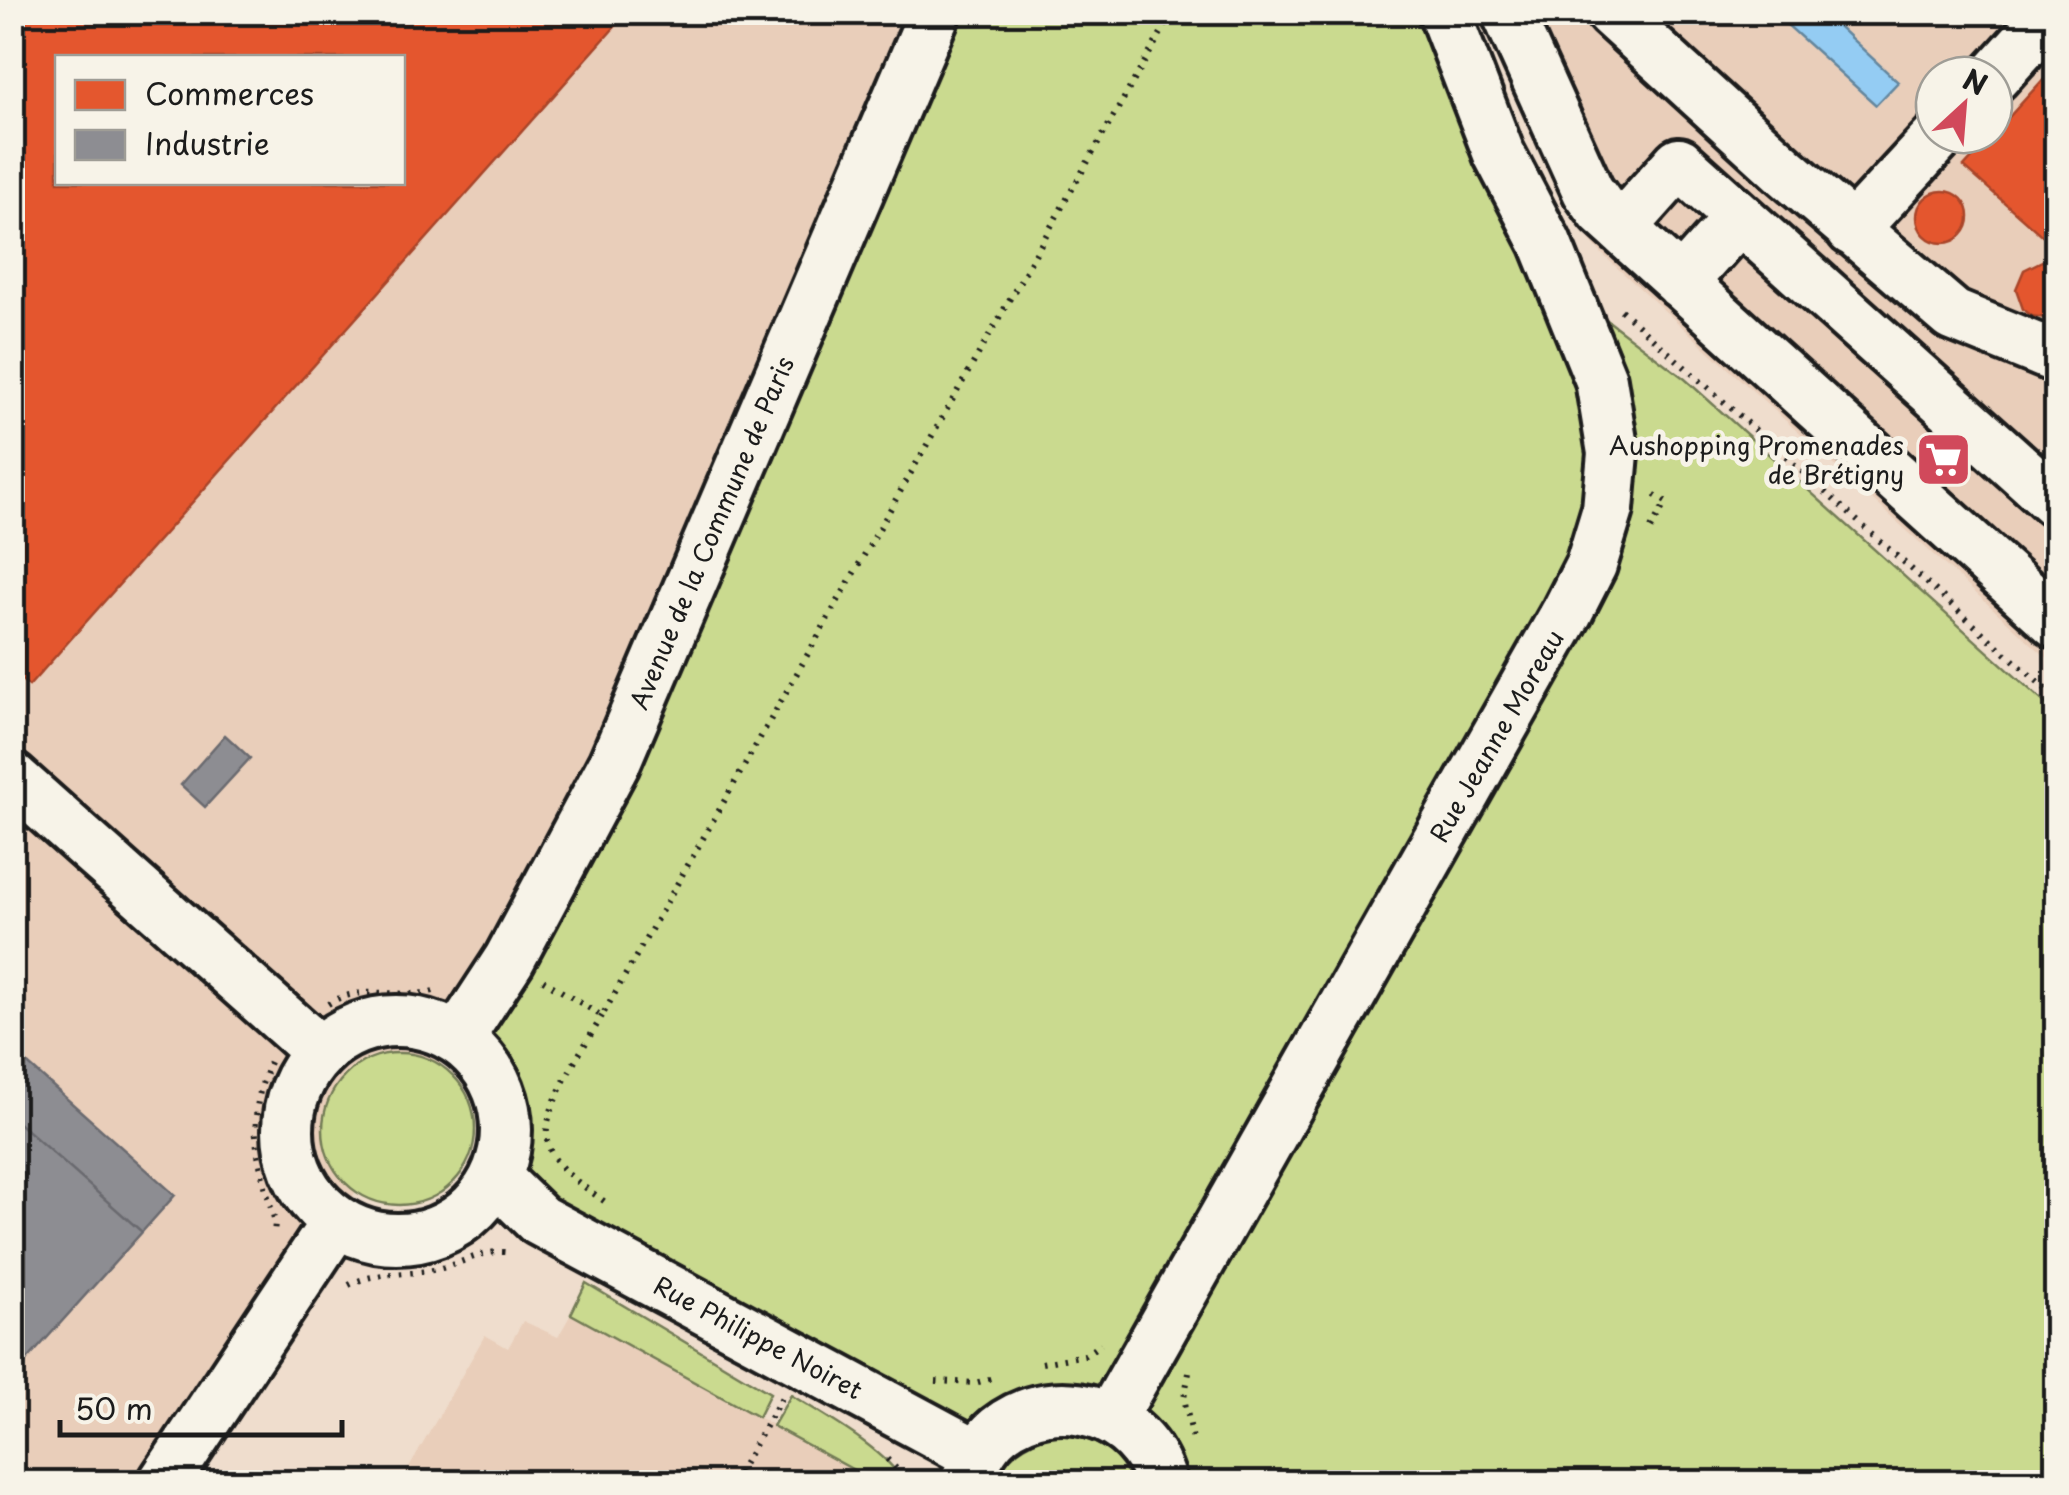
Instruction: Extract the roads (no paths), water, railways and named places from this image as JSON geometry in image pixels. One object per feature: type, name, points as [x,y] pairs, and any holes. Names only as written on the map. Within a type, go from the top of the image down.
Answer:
[{"type":"street","name":"Avenue de la Commune de Paris","points":[[458,1038],[509,960],[614,764],[935,12]]},
{"type":"street","name":"Rue Jeanne Moreau","points":[[1111,1418],[1567,612],[1601,536],[1613,453],[1602,380],[1545,242],[1498,154],[1444,12]]},
{"type":"street","points":[[1507,12],[1588,191],[1621,228],[2056,622]]},
{"type":"street","points":[[1611,12],[1952,315],[2056,357]]},
{"type":"street","points":[[2014,55],[2054,12]]},
{"type":"street","points":[[1852,230],[1921,155]]},
{"type":"street","points":[[1621,228],[1679,164],[2056,502]]},
{"type":"street","points":[[1681,282],[1739,218]]},
{"type":"street","points":[[12,778],[308,1041]]},
{"type":"street","points":[[386,1020],[424,1023],[458,1038],[482,1059],[498,1086],[506,1117],[506,1148],[496,1178],[481,1200],[462,1218],[439,1231],[404,1239],[369,1235],[336,1220],[312,1199],[296,1171],[288,1140],[290,1108],[308,1041],[386,1020]]},
{"type":"street","name":"Rue Philippe Noiret","points":[[496,1178],[531,1238],[972,1469]]},
{"type":"street","points":[[164,1482],[336,1220]]},
{"type":"street","points":[[439,1231],[531,1238]]},
{"type":"street","points":[[972,1469],[997,1432],[1022,1415],[1052,1407],[1082,1408],[1111,1418],[1138,1438],[1156,1466],[1160,1482]]},
{"type":"street","points":[[192,1482],[198,1432]]},
{"type":"water","points":[[1774,13],[1824,13],[1898,82],[1876,105]]},
{"type":"place","name":"Aushopping Promenades de Brétigny","points":[[1943,460]]}]
